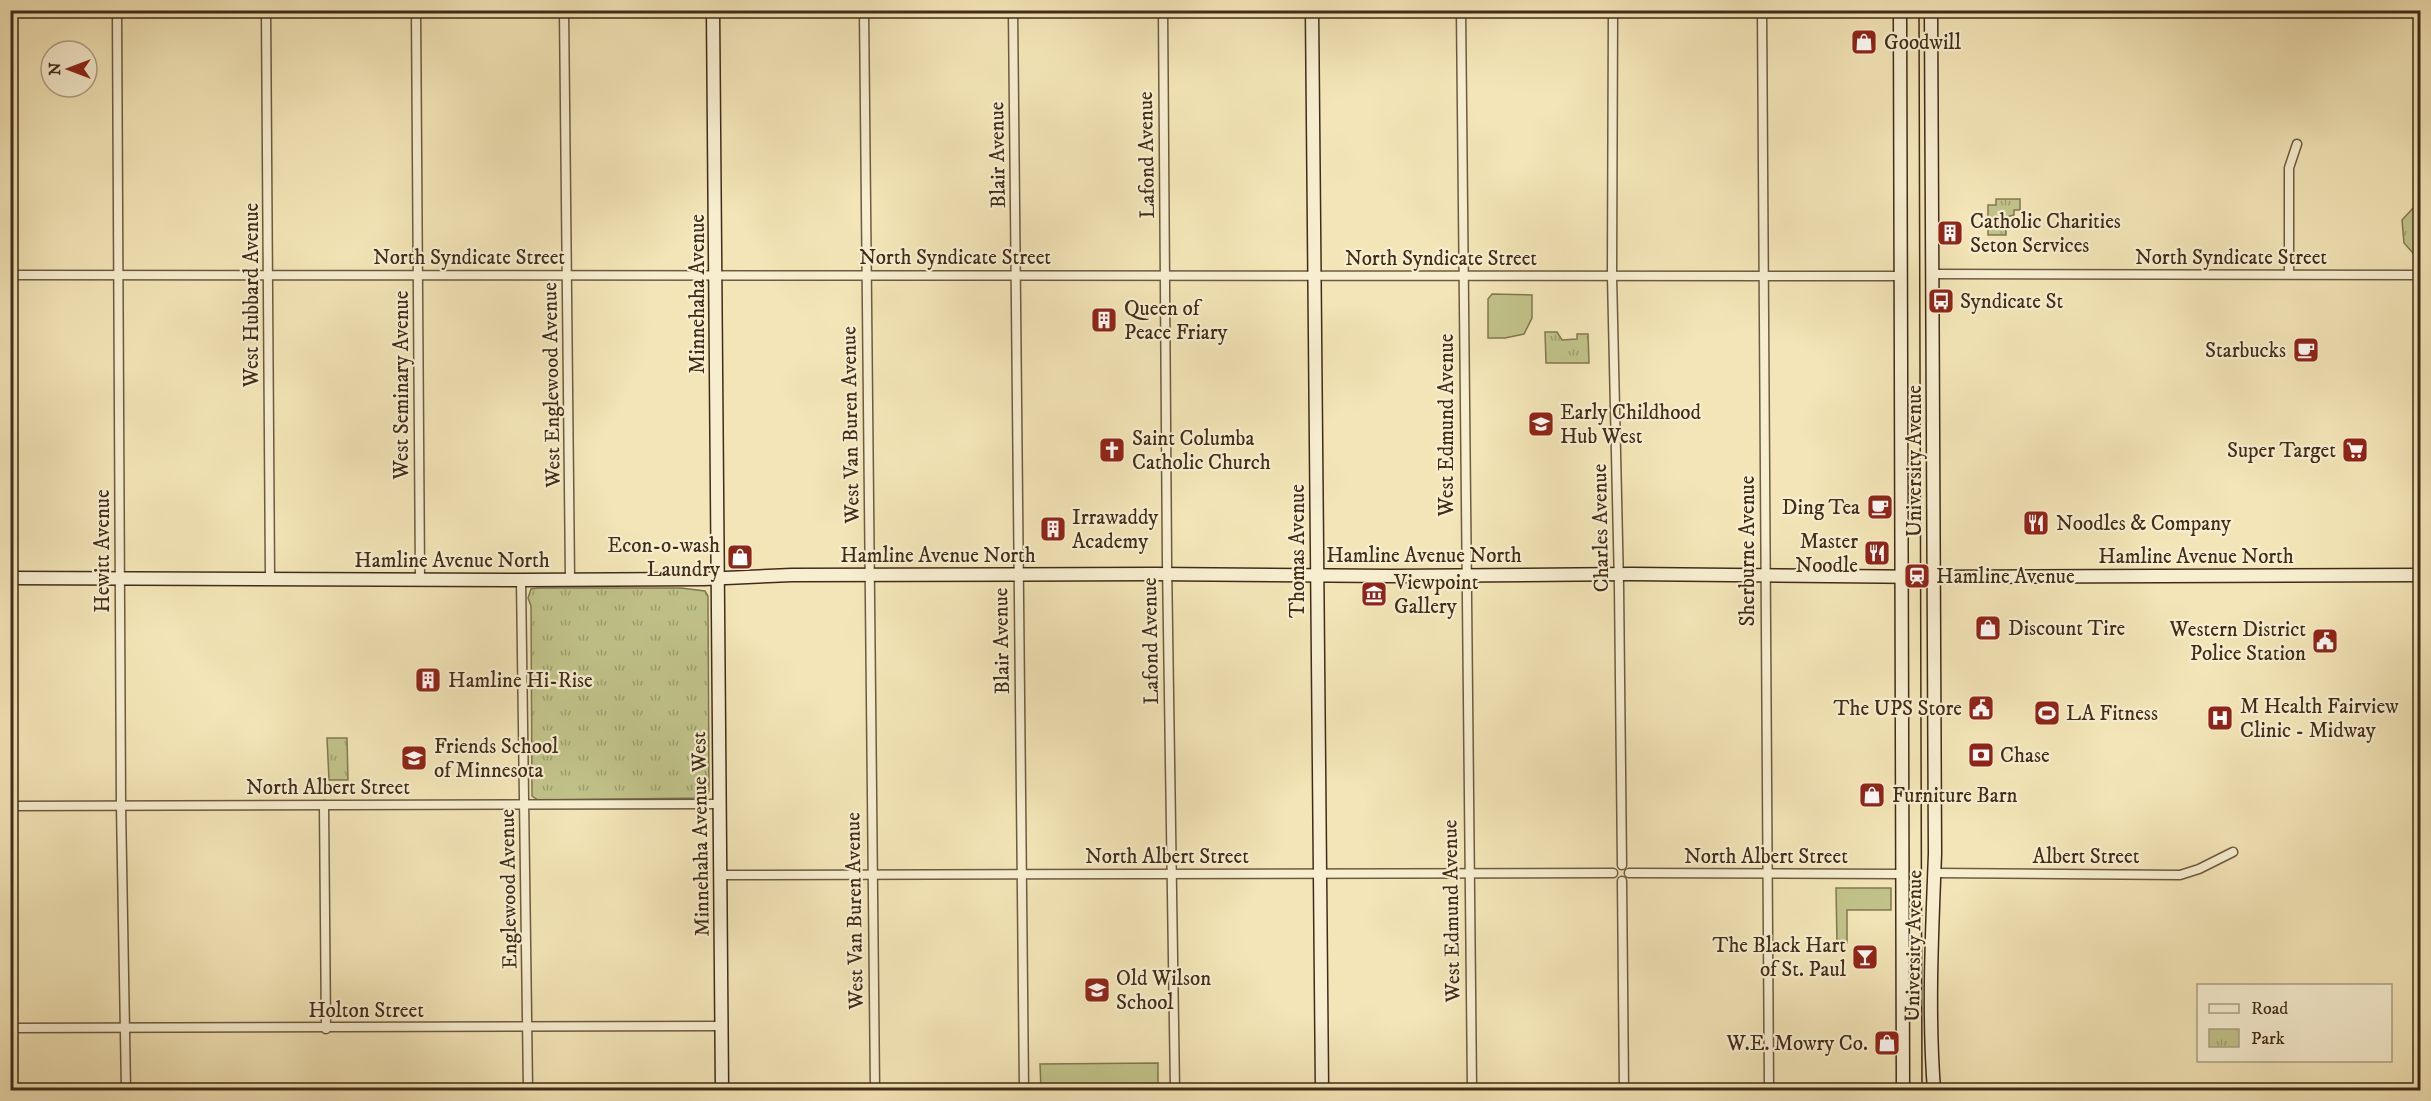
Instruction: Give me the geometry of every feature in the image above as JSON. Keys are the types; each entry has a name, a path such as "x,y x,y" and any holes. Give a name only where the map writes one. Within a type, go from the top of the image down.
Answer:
{"street":[{"name":"Hewitt Avenue","path":"117,10 126,1090"},
{"name":"West Hubbard Avenue","path":"266,10 270,579"},
{"name":"West Seminary Avenue","path":"416,10 420,579"},
{"name":"West Englewood Avenue","path":"564,10 570,579"},
{"name":"Minnehaha Avenue","path":"713,10 718,577"},
{"name":"West Van Buren Avenue","path":"864,10 874,1090"},
{"name":"Blair Avenue","path":"1013,10 1024,1090"},
{"name":"Lafond Avenue","path":"1163,10 1167,574 1175,1090"},
{"name":"Thomas Avenue","path":"1312,10 1322,1090"},
{"name":"West Edmund Avenue","path":"1461,10 1472,1090"},
{"name":"Charles Avenue","path":"1613,10 1612,276 1619,574 1622,865"},
{"name":"Sherburne Avenue","path":"1762,10 1768,1090"},
{"name":"University Avenue","path":"1899,10 1903,1090"},
{"name":"University Avenue","path":"1931,10 1935,577 1934,873 1930,938 1934,1090"},
{"path":"2289,274 2289,168 2297,144"},
{"name":"North Syndicate Street","path":"10,274 1900,276"},
{"name":"North Syndicate Street","path":"1933,274 2421,275"},
{"name":"Hamline Avenue North","path":"10,578 521,580 1167,574 1935,577 2421,575"},
{"name":"Minnehaha Avenue West","path":"718,577 722,1090"},
{"name":"Englewood Avenue","path":"521,580 528,1090"},
{"name":"North Albert Street","path":"10,806 718,804"},
{"path":"324,806 326,1029"},
{"name":"Albert Street","path":"1934,873 2180,875 2199,869 2233,852"},
{"path":"1622,865 1627,867 1629,873 1622,881 1616,880 1613,873 1615,868 1622,865"},
{"name":"North Albert Street","path":"720,875 1613,873"},
{"name":"North Albert Street","path":"1629,873 1902,874"},
{"path":"1622,881 1624,1090"},
{"name":"Holton Street","path":"10,1028 326,1029 721,1026"}],"green space":[{"path":"1996,199 2020,199 2020,210 2014,210 2014,215 2006,217 2006,235 1988,235 1988,205 1996,205"},
{"path":"2413,208 2420,210 2420,254 2413,253 2404,243 2402,220"},
{"path":"1492,294 1532,295 1532,318 1524,334 1505,338 1488,338 1488,299"},
{"path":"1545,332 1557,332 1562,340 1577,339 1577,334 1588,334 1589,363 1546,363"},
{"path":"681,588 705,591 708,596 709,791 705,798 538,800 532,796 531,606 528,598 531,589"},
{"path":"327,738 347,738 348,780 329,780"},
{"path":"1836,888 1891,888 1891,910 1847,910 1847,943 1837,943"},
{"path":"1158,1063 1158,1090 1041,1090 1040,1064"}],"tram line":[{"path":"1919,10 1922,1090"}],"place":[{"name":"Goodwill","path":"1864,42"},
{"name":"Catholic Charities Seton Services","path":"1950,233"},
{"name":"Syndicate St","path":"1941,301"},
{"name":"Queen of Peace Friary","path":"1104,320"},
{"name":"Starbucks","path":"2306,350"},
{"name":"Early Childhood Hub West","path":"1541,424"},
{"name":"Saint Columba Catholic Church","path":"1112,450"},
{"name":"Super Target","path":"2355,450"},
{"name":"Ding Tea","path":"1880,507"},
{"name":"Noodles & Company","path":"2036,523"},
{"name":"Irrawaddy Academy","path":"1053,529"},
{"name":"Master Noodle","path":"1877,553"},
{"name":"Econ-o-wash Laundry","path":"740,557"},
{"name":"Hamline Avenue","path":"1917,576"},
{"name":"Viewpoint Gallery","path":"1374,594"},
{"name":"Discount Tire","path":"1988,628"},
{"name":"Western District Police Station","path":"2325,641"},
{"name":"Hamline Hi-Rise","path":"428,680"},
{"name":"The UPS Store","path":"1981,708"},
{"name":"LA Fitness","path":"2047,713"},
{"name":"M Health Fairview Clinic - Midway","path":"2220,718"},
{"name":"Chase","path":"1981,755"},
{"name":"Friends School of Minnesota","path":"414,758"},
{"name":"Furniture Barn","path":"1872,795"},
{"name":"The Black Hart of St. Paul","path":"1865,957"},
{"name":"Old Wilson School","path":"1097,990"},
{"name":"W.E. Mowry Co.","path":"1887,1043"}]}
